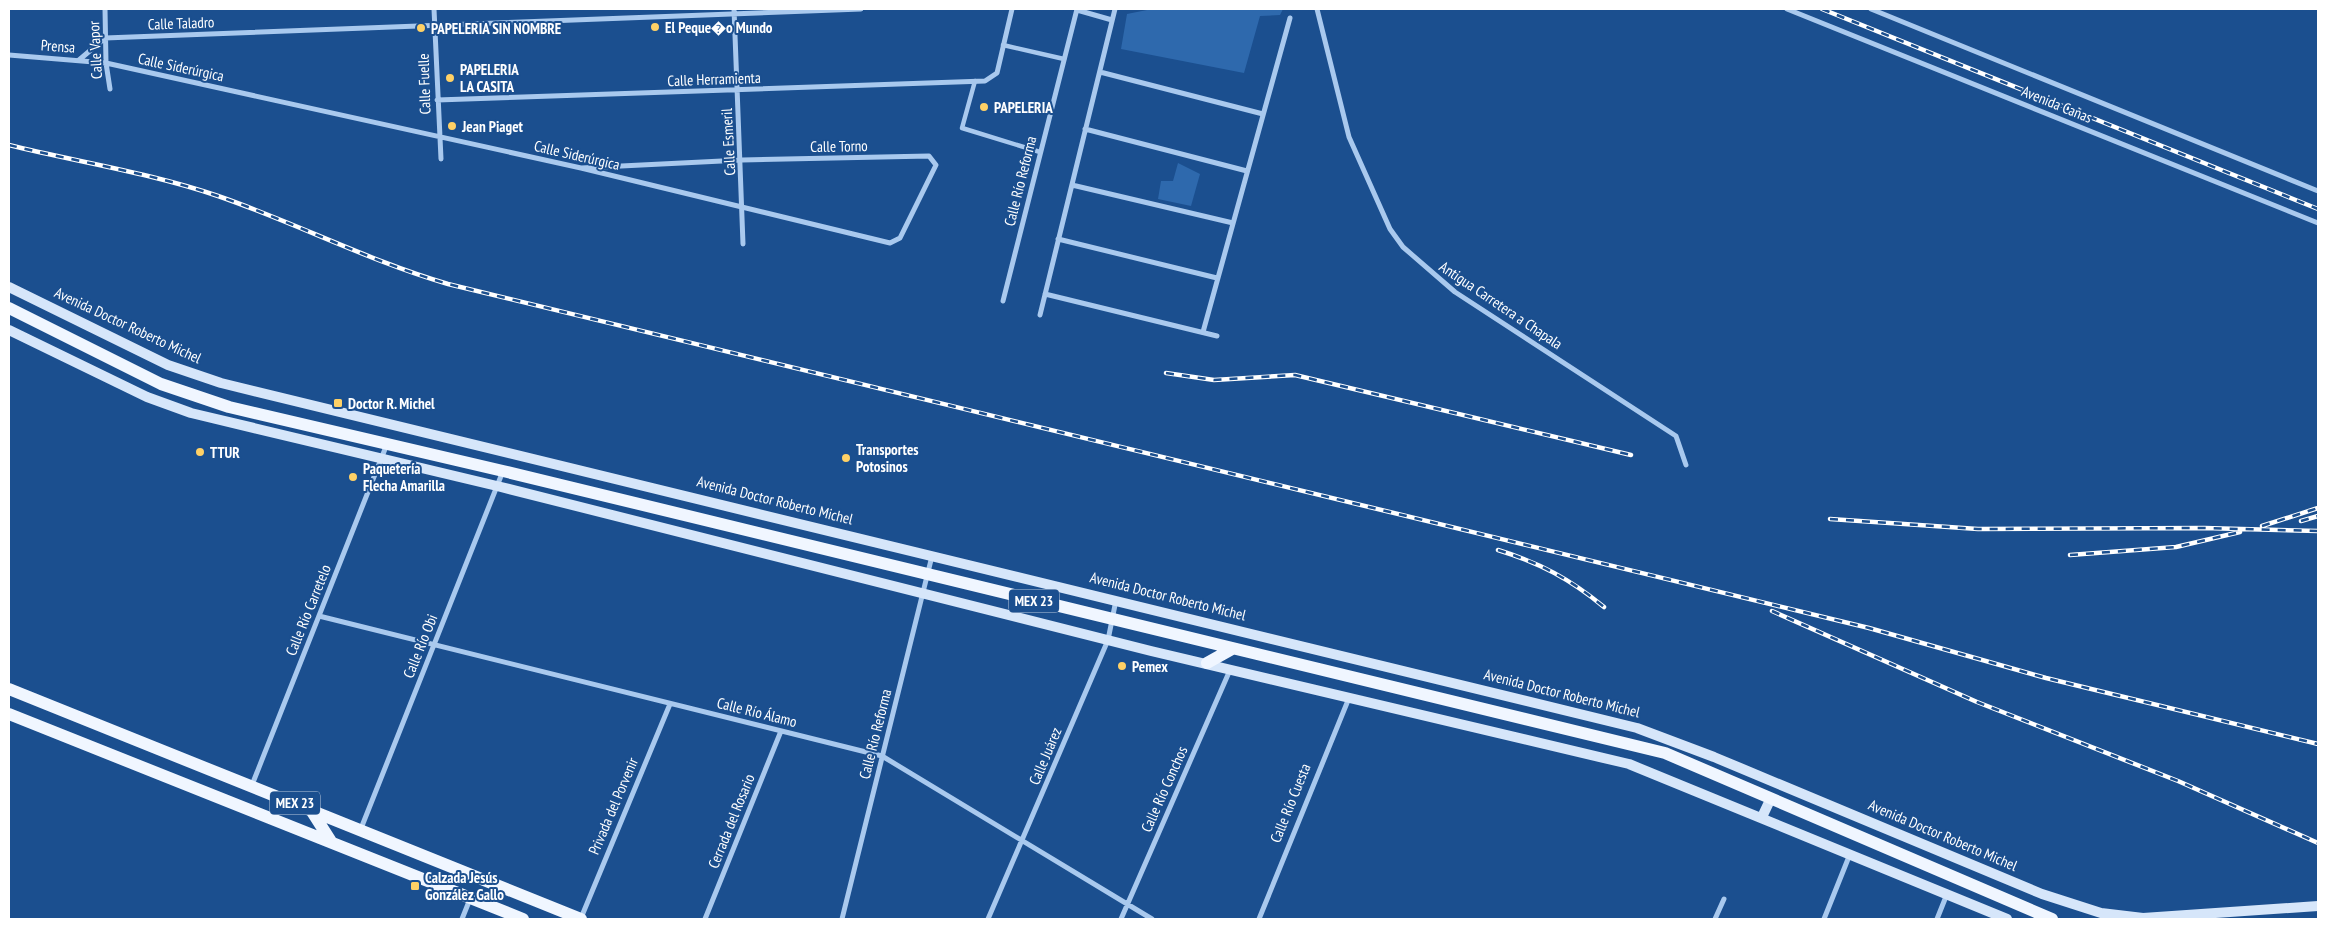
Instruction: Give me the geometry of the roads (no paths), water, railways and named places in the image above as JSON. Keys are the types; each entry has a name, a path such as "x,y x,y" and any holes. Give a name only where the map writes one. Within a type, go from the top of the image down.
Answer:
{"main road":[{"name":"Avenida Doctor Roberto Michel","path":"9,287 188,373 1637,728 1714,757 2042,894 2101,913 2143,918 2318,906"},
{"name":"MEX 23","path":"9,308 161,384 229,407 503,471 1665,753 2052,919"},
{"path":"9,330 147,397 191,413 380,460 497,486 1108,640 1629,764 2007,919"},
{"path":"1207,663 1232,649"},
{"path":"1353,678 1358,659"},
{"name":"MEX 23","path":"9,689 252,785 360,831 580,919"},
{"name":"MEX 23","path":"9,714 523,919"},
{"path":"1762,817 1771,798"},
{"path":"311,810 332,843"},
{"path":"1914,860 1922,844"}],"street":[{"name":"Calle Vapor","path":"105,9 106,63 110,89"},
{"name":"Calle Fuelle","path":"434,9 438,136 441,159"},
{"name":"Calle Taladro","path":"105,38 435,27 734,12 861,9"},
{"path":"1012,9 1003,45 1064,59"},
{"path":"1077,9 1112,20"},
{"name":"Calle Río Reforma","path":"1003,301 1077,9"},
{"path":"1040,315 1115,9"},
{"name":"Antigua Carretera a Chapala","path":"1317,9 1349,137 1390,229 1403,247 1455,292 1676,436 1686,465"},
{"name":"Avenida Cañas","path":"1787,9 2318,223"},
{"name":"Avenida Cañas","path":"1871,9 2318,191"},
{"name":"Calle Esmeril","path":"734,12 744,208 743,244"},
{"path":"1203,332 1290,18"},
{"path":"79,60 105,38"},
{"name":"Calle Herramienta","path":"437,100 975,81 991,79 996,73 1003,45"},
{"name":"Prensa","path":"9,55 106,63"},
{"name":"Calle Siderúrgica","path":"106,63 581,168 894,243"},
{"path":"1100,72 1263,114"},
{"path":"975,81 962,128 1040,152"},
{"path":"1086,129 1247,171"},
{"name":"Calle Torno","path":"581,168 742,160 929,156 934,161 935,169 900,238 894,243"},
{"path":"1072,185 1233,223"},
{"path":"1058,240 1218,278"},
{"path":"1045,294 1217,336"},
{"name":"Calle Río Carretelo","path":"252,785 387,444"},
{"name":"Calle Río Obi","path":"360,831 503,471"},
{"name":"Calle Río Reforma","path":"842,919 932,555"},
{"name":"Calle Juárez","path":"988,919 1108,640 1116,600"},
{"name":"Calle Río Álamo","path":"319,616 882,756 1152,919"},
{"name":"Calle Río Conchos","path":"1121,919 1231,669"},
{"name":"Calle Río Cuesta","path":"1259,919 1349,697"},
{"name":"Privada del Porvenir","path":"580,919 670,704"},
{"name":"Cerrada del Rosario","path":"705,919 781,731"},
{"path":"1824,919 1850,854"},
{"path":"1937,919 1947,894"},
{"path":"462,919 470,899"},
{"path":"1715,919 1724,899"}],"railway":[{"path":"1822,9 2318,209"},
{"path":"9,145 141,174 193,188 247,207 419,275 448,284 1869,628 2046,678 2318,744"},
{"path":"1166,373 1214,380 1295,375 1631,455"},
{"path":"2262,526 2318,508"},
{"path":"2301,521 2318,516"},
{"path":"1830,519 1978,529 2204,528 2318,531"},
{"path":"2070,555 2176,547 2240,532"},
{"path":"1498,550 1541,566 1567,580 1604,607"},
{"path":"1772,611 1977,702 2178,781 2318,843"}],"place":[{"name":"El Peque�o Mundo","path":"655,27"},
{"name":"PAPELERIA SIN NOMBRE","path":"421,28"},
{"name":"PAPELERIA LA CASITA","path":"450,78"},
{"name":"PAPELERIA","path":"984,107"},
{"name":"Jean Piaget","path":"452,126"},
{"name":"Doctor R. Michel","path":"338,403"},
{"name":"TTUR","path":"200,452"},
{"name":"Transportes Potosinos","path":"846,458"},
{"name":"Paquetería Flecha Amarilla","path":"353,477"},
{"name":"Pemex","path":"1122,666"},
{"name":"Calzada Jesús González Gallo","path":"415,886"}]}
